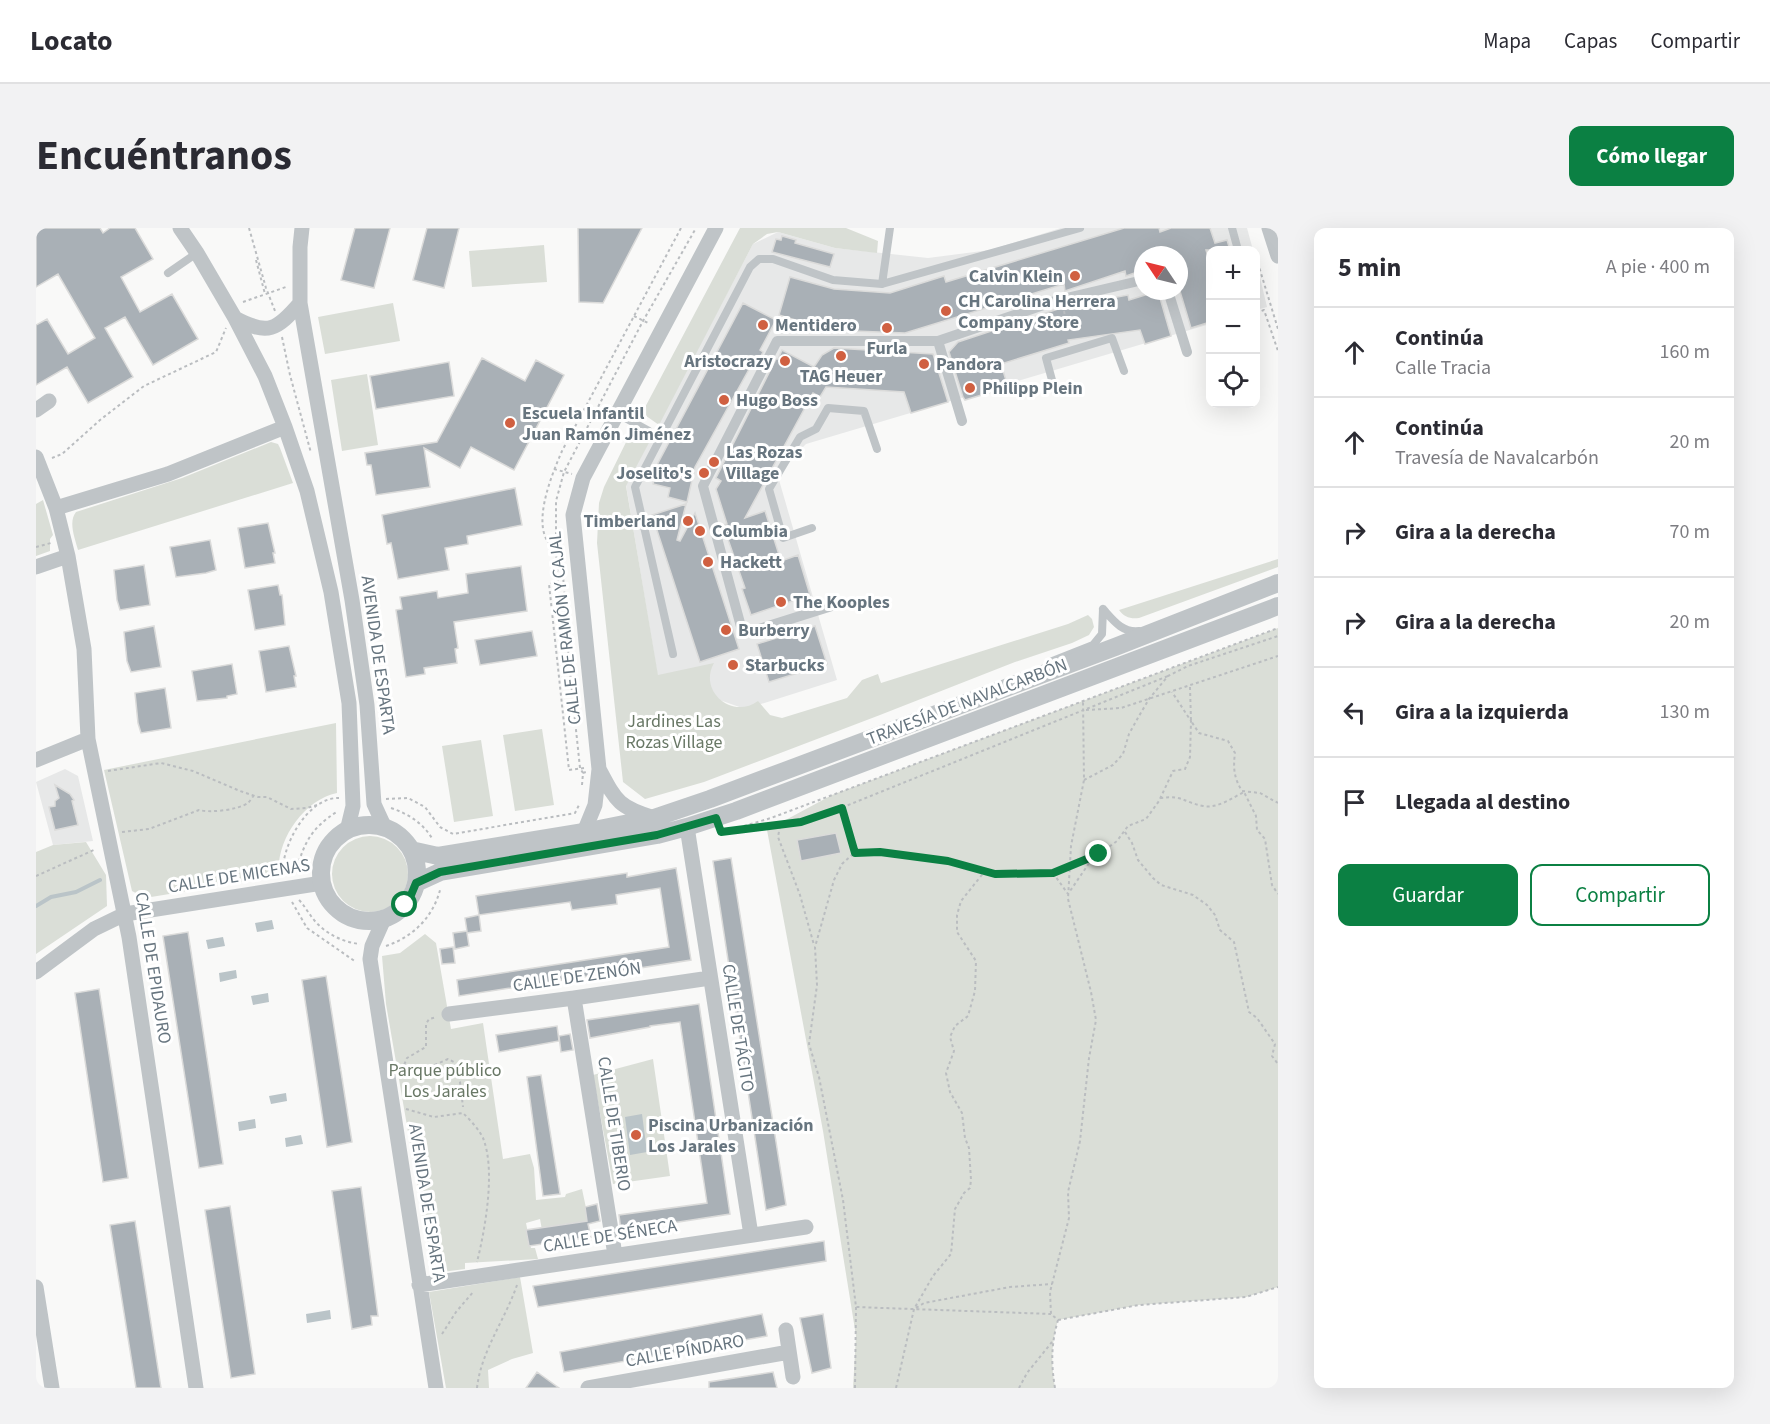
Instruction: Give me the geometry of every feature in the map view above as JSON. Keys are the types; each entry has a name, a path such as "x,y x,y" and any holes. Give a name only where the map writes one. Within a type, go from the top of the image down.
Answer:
{"street":[{"name":"AVENIDA DE ESPARTA","path":"180,228 197,253 265,376 307,491 331,592 349,703 353,806 347,831"},
{"name":"AVENIDA DE ESPARTA","path":"302,228 300,303 367,705 374,804 385,828"},
{"name":"CALLE DE RAMÓN Y CAJAL","path":"584,832 595,805 599,770 573,515 583,478 716,228"},
{"path":"1269,228 1278,256"},
{"path":"836,605 743,634 703,486 777,341 938,341 1062,299 1134,282"},
{"path":"1171,300 1187,352"},
{"path":"231,317 252,327 269,329 285,321 300,303"},
{"path":"938,341 962,421"},
{"path":"36,410 49,401"},
{"path":"56,508 168,474 285,427"},
{"name":"CALLE DE EPIDAURO","path":"38,461 56,508 68,556 84,650 88,739 125,914 196,1388"},
{"path":"307,491 317,494 325,492 332,486"},
{"path":"36,567 68,556"},
{"name":"TRAVESÍA DE NAVALCARBÓN","path":"439,864 654,818 710,799 1278,583"},
{"name":"TRAVESÍA DE NAVALCARBÓN","path":"439,864 657,835 687,827 747,807 1278,606"},
{"path":"36,760 88,739"},
{"name":"CALLE DE RAMÓN Y CAJAL","path":"599,770 614,797 630,811 654,818"},
{"path":"359,827 385,828 400,837 411,850 416,866 416,883 405,905 395,913 384,919 357,920 345,915 334,906 327,895 321,873 326,853 331,844 347,831 359,827"},
{"name":"CALLE DE TÁCITO","path":"687,827 751,1235"},
{"path":"411,850 439,864 416,883"},
{"name":"CALLE DE MICENAS","path":"36,972 94,929 125,914 322,883"},
{"name":"AVENIDA DE ESPARTA","path":"384,919 372,946 370,959 436,1388"},
{"name":"CALLE DE ZENÓN","path":"449,1014 710,978"},
{"name":"CALLE DE TIBERIO","path":"574,998 615,1255"},
{"name":"CALLE DE SÉNECA","path":"419,1285 481,1271 519,1270 806,1227"},
{"path":"36,1287 52,1388"},
{"path":"786,1330 793,1377"},
{"name":"CALLE PÍNDARO","path":"588,1388 789,1352"}],"lane":[{"path":"882,284 890,228"},
{"path":"673,654 635,487 750,267 759,259 772,259 833,280 882,284 1080,228"},
{"path":"1232,228 1237,246"},
{"path":"168,273 197,253"},
{"path":"1055,391 1046,358 1112,338 1124,370"},
{"path":"812,528 783,538 770,489 800,437 816,429 828,408 864,411 877,449"},
{"path":"618,414 650,431"},
{"path":"1032,677 1038,667 1094,645 1102,634 1103,609 1119,626 1130,632 1158,629"}],"path":[{"path":"248,228 265,294"},
{"path":"582,791 583,773 580,768 569,663 563,574 556,536 556,501 564,472 643,321 696,228"},
{"path":"1260,270 1278,329"},
{"path":"38,461 62,454 100,420 144,386 216,352 231,317 265,294 300,283"},
{"path":"1062,299 1068,329"},
{"path":"1260,312 1264,310 1278,351"},
{"path":"1278,628 771,818 730,830 801,822 842,808 1188,666 1278,636"},
{"path":"1083,711 1121,708 1278,656"},
{"path":"1084,780 1113,765 1123,754 1129,734 1149,699 1168,676"},
{"path":"815,947 834,880 842,864 855,853 880,852 948,861 995,874 1053,873 1095,855 1117,841 1128,826 1146,819 1160,798 1173,771 1185,769 1190,757 1190,686"},
{"path":"1172,692 1199,733 1228,741 1235,753 1233,769 1236,780 1256,816 1257,830 1265,839 1272,885 1278,894"},
{"path":"1051,1314 1052,1284 1068,1218 1068,1192 1080,1141 1089,1058 1096,1020 1068,894 1071,846 1084,780 1083,700"},
{"path":"96,775 122,768 161,763 193,771 220,784 267,797 291,809 307,808 331,798 341,798 353,806"},
{"path":"583,773 599,770"},
{"path":"1160,798 1176,796 1205,806 1221,804 1244,792 1260,793 1278,803"},
{"path":"36,876 110,838 149,830 199,810 208,812 233,808 247,803 254,795"},
{"path":"374,804 388,798 408,798 425,807 440,827 453,834 575,813 581,800"},
{"path":"320,804 304,818 292,835 282,868 286,888 295,910 307,928 353,957 358,964"},
{"path":"286,888 302,903 312,918 329,933 348,943 388,945 407,936 423,923 436,905 440,888 439,864 433,838 423,826 405,813 385,805 374,804"},
{"path":"286,888 296,872 299,858 309,837 321,822 339,810 353,806"},
{"path":"842,808 855,853"},
{"path":"780,826 778,837 808,918 815,947 817,985 809,1044 819,1077 841,1190 856,1308 855,1388"},
{"path":"1124,831 1132,843 1138,860 1153,878 1170,888 1193,895 1207,905 1215,915 1220,930 1234,942 1234,951 1239,963 1249,1012 1257,1018 1275,1044 1272,1056 1278,1064"},
{"path":"1068,894 1095,855"},
{"path":"896,1388 914,1309 933,1276 951,1254 955,1209 964,1193 970,1188 969,1148 965,1138 962,1113 950,1092 946,1072 954,1051 950,1037 955,1026 968,1016 975,991 976,961 957,932 957,915 962,902 985,871"},
{"path":"1053,873 1068,894"},
{"path":"449,1014 429,1019 426,1024 426,1047 407,1058 398,1078 412,1075 448,1059 454,1062 460,1082 463,1107"},
{"path":"417,1112 434,1117 463,1113 483,1139 487,1161 488,1194 481,1271 430,1351"},
{"path":"477,1388 478,1370 511,1301 519,1270"},
{"path":"914,1309 924,1303 1010,1287 1052,1284"},
{"path":"1058,1320 1139,1305 1246,1297 1278,1287"},
{"path":"856,1308 1051,1314 1058,1320"},
{"path":"1055,1388 1051,1368 1052,1341 1058,1320"},
{"path":"1019,1388 1027,1373 1052,1341"}],"shaded area":[{"name":"Las Rozas Village","path":"1061,228 1247,228 1252,246 1206,246 1206,325 806,444 777,473 837,680 745,709 658,678 626,485 753,244 778,232 835,248 928,258 990,250"},
{"path":"1260,278 1267,307 1260,309"},
{"path":"65,769 78,776 93,841 53,845 36,782"},
{"path":"272,920 274,929 257,932 255,923"},
{"path":"223,937 225,946 208,949 206,940"},
{"path":"236,970 237,978 220,982 219,973"},
{"path":"268,993 269,1002 253,1005 251,996"},
{"path":"286,1093 287,1101 271,1104 269,1096"},
{"name":"Piscina Urbanización Los Jarales","path":"642,1114 647,1152 630,1155 625,1117"},
{"path":"255,1119 256,1128 239,1131 238,1122"},
{"path":"301,1135 303,1144 286,1147 285,1138"},
{"path":"330,1310 331,1319 307,1323 306,1314"}],"green space":[{"path":"740,228 846,228 878,241 877,253 835,248 778,232 767,234 753,244 659,425 642,413"},
{"path":"544,245 547,282 472,287 469,251"},
{"path":"393,303 400,341 325,354 318,317"},
{"path":"367,374 378,445 342,451 331,380"},
{"name":"Jardines Las Rozas Village","path":"632,430 651,439 626,486 658,675 714,663 710,673 710,683 720,700 728,705 748,706 758,701 770,715 782,718 847,698 862,680 878,674 881,683 1068,624 1088,615 1094,627 1089,635 1072,643 1015,662 704,782 645,799 623,782 597,543 599,503 604,487"},
{"path":"271,442 278,444 293,483 78,550 72,525 76,512 182,478"},
{"path":"43,500 53,535 50,539 50,551 36,556 36,504"},
{"path":"1278,559 1278,567 1139,618 1128,617 1119,610"},
{"path":"1278,628 1278,1287 1246,1297 1139,1305 1058,1320 1052,1354 1055,1388 853,1388 856,1336 823,1131 767,830 832,795"},
{"path":"336,723 337,793 313,804 294,824 282,850 279,876 145,898 132,891 104,770"},
{"path":"542,729 554,805 515,811 503,735"},
{"path":"481,740 493,816 454,822 442,746"},
{"path":"370,836 385,839 397,847 405,859 408,874 405,889 397,901 385,909 370,912 355,909 343,901 335,889 332,874 335,859 343,847 355,839"},
{"path":"86,842 106,875 107,906 36,954 36,852 53,845"},
{"name":"Parque público Los Jarales","path":"425,934 436,943 451,1029 483,1023 503,1159 530,1154 534,1168 536,1200 565,1197 566,1194 582,1189 589,1222 542,1230 540,1219 526,1223 531,1248 535,1248 538,1259 465,1263 465,1269 442,1272 440,1265 431,1265 386,1004 382,956 400,953"},
{"path":"653,1059 670,1176 613,1184 593,1075"},
{"path":"520,1277 533,1353 512,1359 488,1370 489,1388 446,1388 429,1292"}],"building":[{"path":"36,228 100,228 103,233 110,228 135,228 153,259 121,277 140,312 172,294 198,339 153,365 125,317 105,328 133,377 88,403 67,367 36,385 36,325 47,319 68,354 95,338 58,274 36,287"},
{"path":"355,228 390,228 374,288 341,280"},
{"path":"427,228 459,228 444,288 413,280"},
{"path":"578,228 642,228 603,303 579,302"},
{"path":"1124,228 1159,228 1160,232 1171,228 1210,228 1215,243 1227,240 1229,246 1206,246 1206,323 1191,328 1183,300 1188,300 1188,246 1134,246 1134,273 1126,276 1125,271 1065,291 1064,284 905,333 828,330 779,315 790,277 834,289 890,293 944,276 946,282"},
{"path":"782,236 796,240 795,243 834,254 830,267 772,252 776,239 781,240"},
{"path":"1128,295 1129,300 1161,300 1171,336 1145,344 1140,330 1068,340 1069,343 1001,364 1008,387 965,400 963,397 949,352 958,342 1067,306"},
{"path":"743,303 776,320 760,350 763,352 756,366 752,364 695,467 687,502 668,497 670,488 653,484 658,463"},
{"path":"834,348 933,354 948,402 911,413 904,392 826,387 820,397 813,393 745,518 765,511 781,561 798,555 810,595 751,615 742,589 745,588 723,525 727,524 716,489 721,481 716,478 782,350 814,367 822,355"},
{"path":"482,358 525,381 536,360 564,375 514,470 471,447 460,468 424,448 430,487 376,495 371,465 367,465 365,453 437,442"},
{"path":"449,362 454,396 376,409 370,376"},
{"path":"515,488 522,525 467,536 468,544 445,548 449,570 398,579 391,543 387,544 382,515"},
{"path":"686,504 677,540 680,541 695,513 739,649 700,662 652,515"},
{"path":"268,523 275,563 245,568 238,528"},
{"path":"210,540 216,570 176,577 170,547"},
{"path":"144,565 150,605 120,610 114,570"},
{"path":"521,566 527,611 454,622 458,648 455,649 457,663 424,668 425,674 406,677 396,610 402,609 400,597 437,591 438,598 468,593 466,574"},
{"path":"278,585 280,595 282,595 285,625 255,630 248,590"},
{"path":"154,626 161,667 131,672 127,661 124,632"},
{"path":"815,626 827,664 769,682 757,644"},
{"path":"532,631 537,656 480,665 475,640"},
{"path":"289,646 296,676 294,676 296,687 266,692 259,651"},
{"path":"232,664 237,694 227,696 227,698 197,701 192,671"},
{"path":"165,688 171,728 141,733 135,693"},
{"path":"55,785 70,794 74,800 72,801 78,825 55,830 49,807 55,806 55,801 59,798"},
{"path":"836,833 841,853 801,861 797,840"},
{"path":"731,858 786,1205 766,1210 713,861"},
{"path":"676,868 691,960 459,996 457,980 669,947 660,888 616,895 617,904 572,910 570,902 479,915 476,896 627,873 627,877"},
{"path":"479,915 481,931 467,933 469,946 455,949 453,933 467,931 465,918"},
{"path":"188,932 223,1164 199,1168 163,936"},
{"path":"453,947 455,963 442,964 440,949"},
{"path":"326,976 352,1142 327,1147 302,980"},
{"path":"99,989 128,1178 103,1182 75,993"},
{"path":"699,1004 730,1214 621,1231 619,1215 707,1203 680,1022 590,1038 587,1020"},
{"path":"557,1026 559,1041 499,1052 496,1035"},
{"path":"570,1034 573,1050 561,1052 559,1036"},
{"path":"541,1075 560,1194 543,1196 527,1077"},
{"path":"361,1187 378,1316 371,1316 372,1325 352,1329 332,1191"},
{"path":"597,1204 600,1221 588,1224 591,1237 529,1246 526,1230 587,1221 585,1207"},
{"path":"230,1206 255,1374 231,1378 205,1210"},
{"path":"135,1221 161,1388 136,1388 110,1225"},
{"path":"824,1241 826,1261 538,1307 533,1286"},
{"path":"762,1314 767,1336 564,1372 560,1352"},
{"path":"823,1314 831,1368 812,1373 800,1318"},
{"path":"537,1372 559,1388 526,1388"},
{"path":"773,1372 777,1388 709,1388 709,1382"}],"waterway":[{"path":"36,906 51,897 76,892 100,880"}],"place":[{"name":"Calvin Klein","path":"1075,276"},
{"name":"CH Carolina Herrera Company Store","path":"946,311"},
{"name":"Mentidero","path":"763,325"},
{"name":"Furla","path":"887,328"},
{"name":"TAG Heuer","path":"841,356"},
{"name":"Aristocrazy","path":"785,361"},
{"name":"Pandora","path":"924,364"},
{"name":"Philipp Plein","path":"970,388"},
{"name":"Hugo Boss","path":"724,400"},
{"name":"Escuela Infantil Juan Ramón Jiménez","path":"510,423"},
{"name":"Las Rozas Village","path":"714,462"},
{"name":"Joselito's","path":"704,473"},
{"name":"Timberland","path":"688,521"},
{"name":"Columbia","path":"700,531"},
{"name":"Hackett","path":"708,562"},
{"name":"The Kooples","path":"781,602"},
{"name":"Burberry","path":"726,630"},
{"name":"Starbucks","path":"733,665"},
{"name":"Piscina Urbanización Los Jarales","path":"636,1135"}],"route":[{"path":"405,905 416,883 440,872 657,835 716,818 721,832 801,822 842,808 855,853 880,852 948,861 995,874 1053,873 1099,854"}]}
